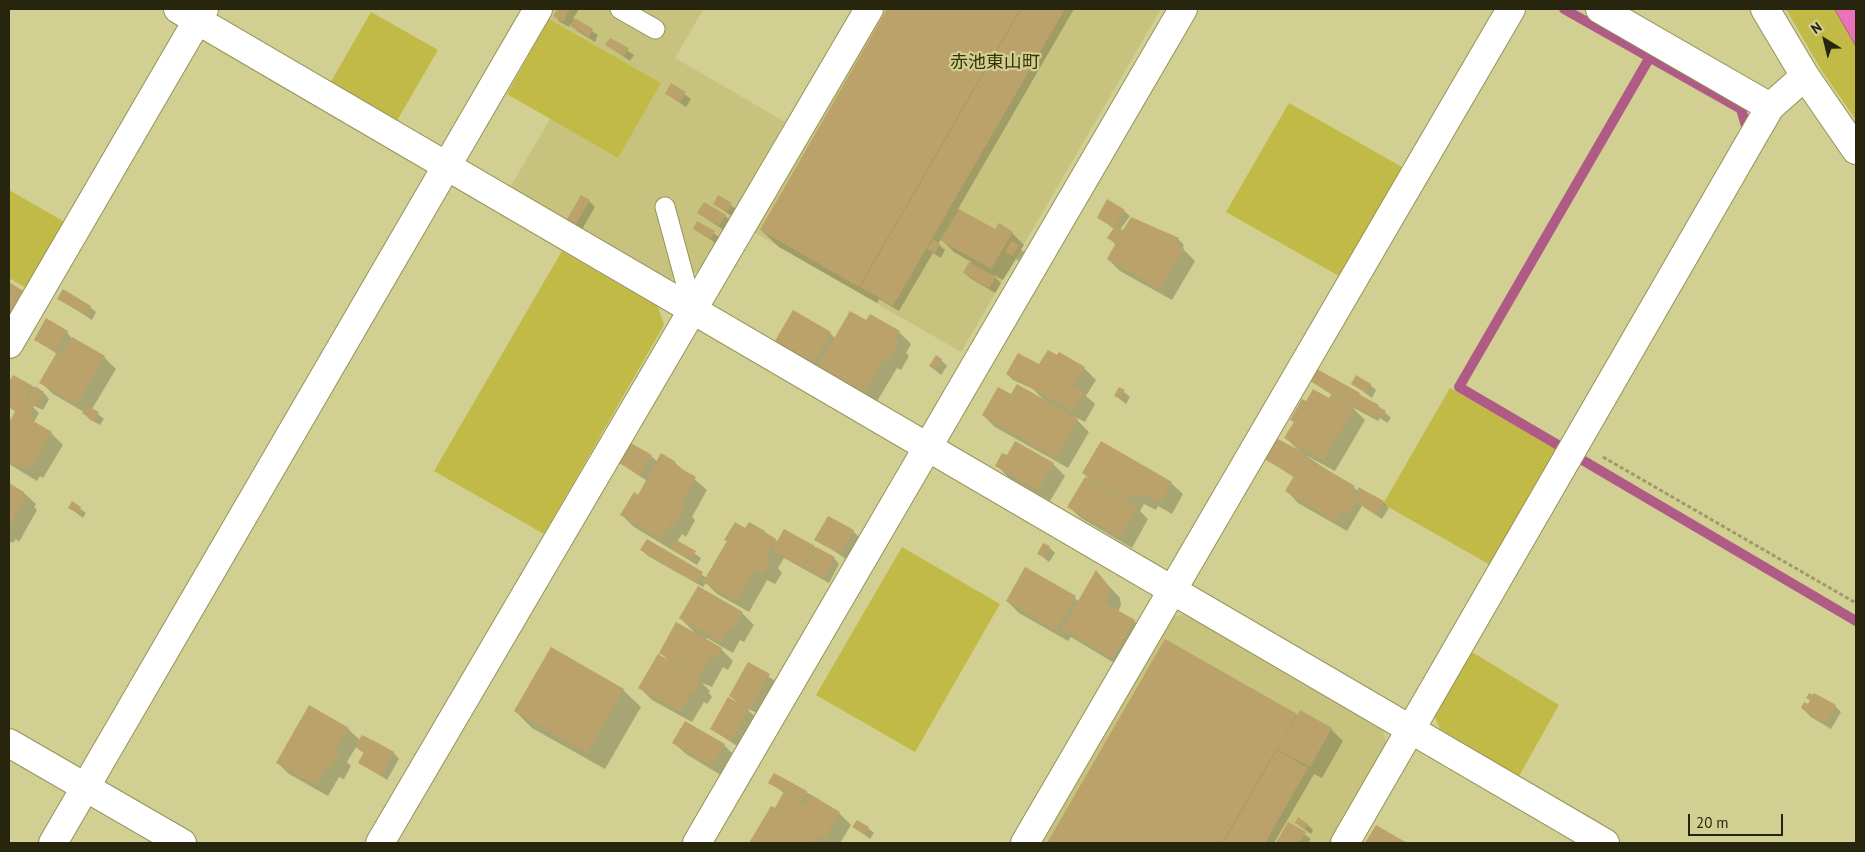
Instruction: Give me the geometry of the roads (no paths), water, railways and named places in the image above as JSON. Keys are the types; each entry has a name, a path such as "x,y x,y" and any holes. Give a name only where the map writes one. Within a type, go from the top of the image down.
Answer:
{"street":[{"path":"53,843 538,9"},
{"path":"380,843 868,9"},
{"path":"697,843 1183,9"},
{"path":"1025,843 1511,9"},
{"path":"1600,9 1770,106"},
{"path":"1765,9 1805,76 1856,150"},
{"path":"9,344 193,12 447,166 1605,843"},
{"path":"1345,843 1770,106 1805,76"},
{"path":"9,743 182,843"}],"lane":[{"path":"620,9 655,29"},
{"path":"665,207 692,310"}],"waterway":[{"path":"1564,9 1741,109 1747,129"},
{"path":"1558,445 1459,387 1650,57"},
{"path":"1584,461 1856,621"}],"district":[{"name":"赤池東山町","path":"995,63"}]}
